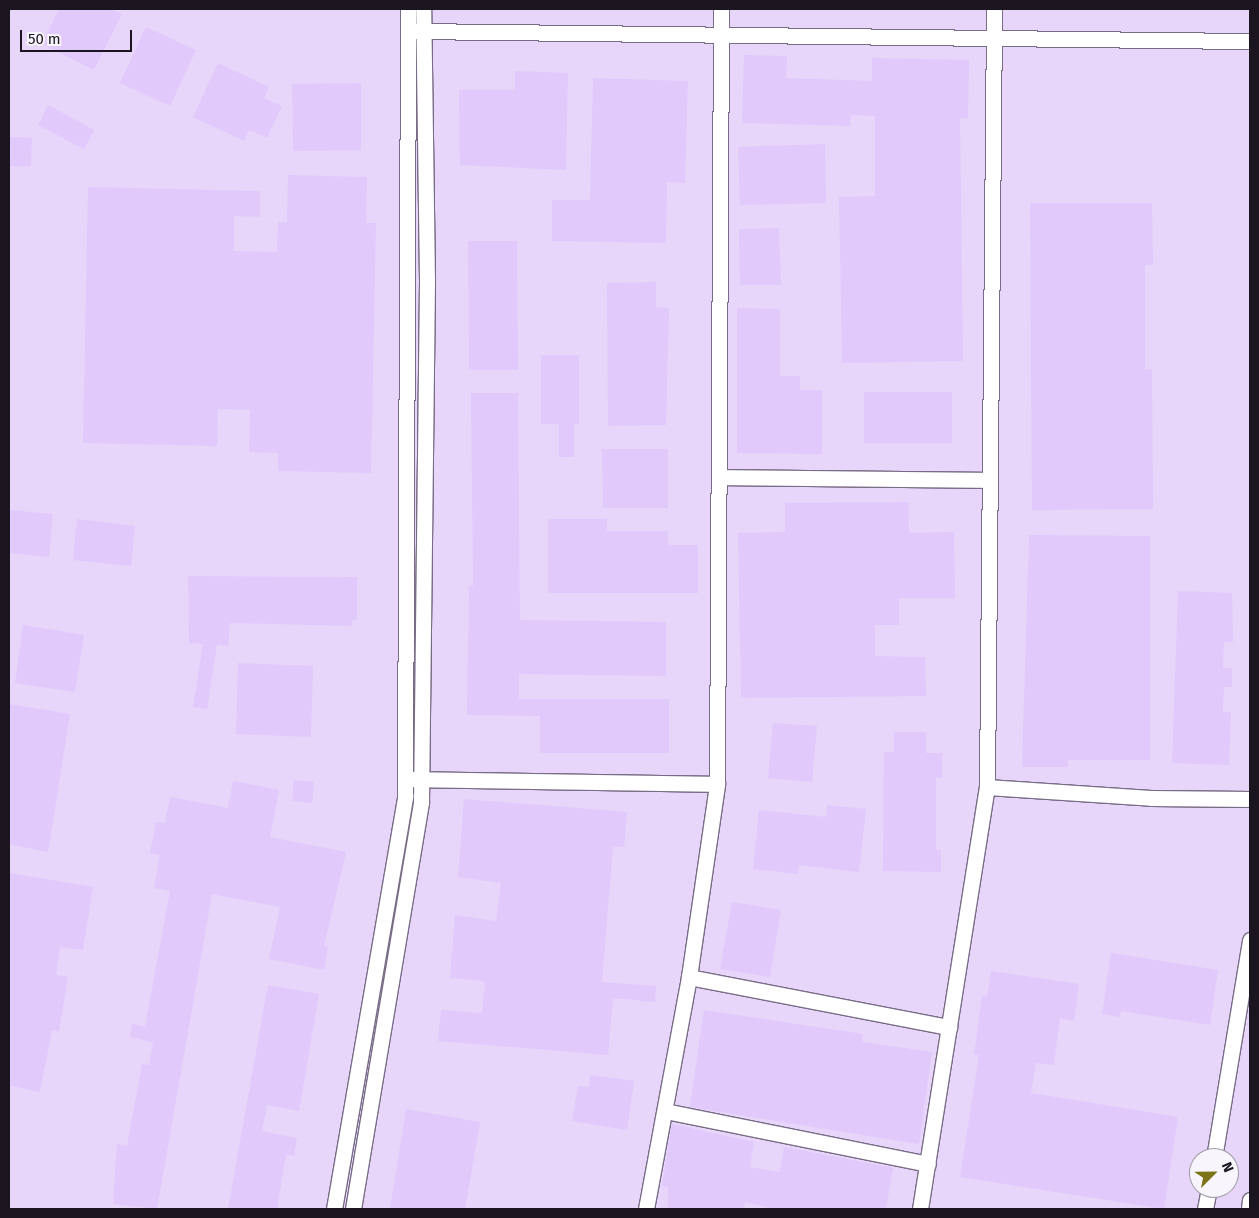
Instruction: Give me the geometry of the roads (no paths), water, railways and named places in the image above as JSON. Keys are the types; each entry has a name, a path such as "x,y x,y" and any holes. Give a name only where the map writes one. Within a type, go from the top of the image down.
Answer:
{"street":[{"path":"334,1209 405,779 408,9"},
{"path":"353,1209 422,779 426,310 423,9"},
{"path":"646,1209 689,977 717,784 720,9"},
{"path":"920,1209 987,787 994,9"},
{"path":"408,31 1250,41"},
{"path":"719,477 990,480"},
{"path":"405,779 717,784"},
{"path":"987,787 1151,798 1250,799"},
{"path":"1216,1148 1250,940"},
{"path":"689,977 949,1026"},
{"path":"665,1111 928,1164"},
{"path":"1249,1209 1250,1200"}]}
